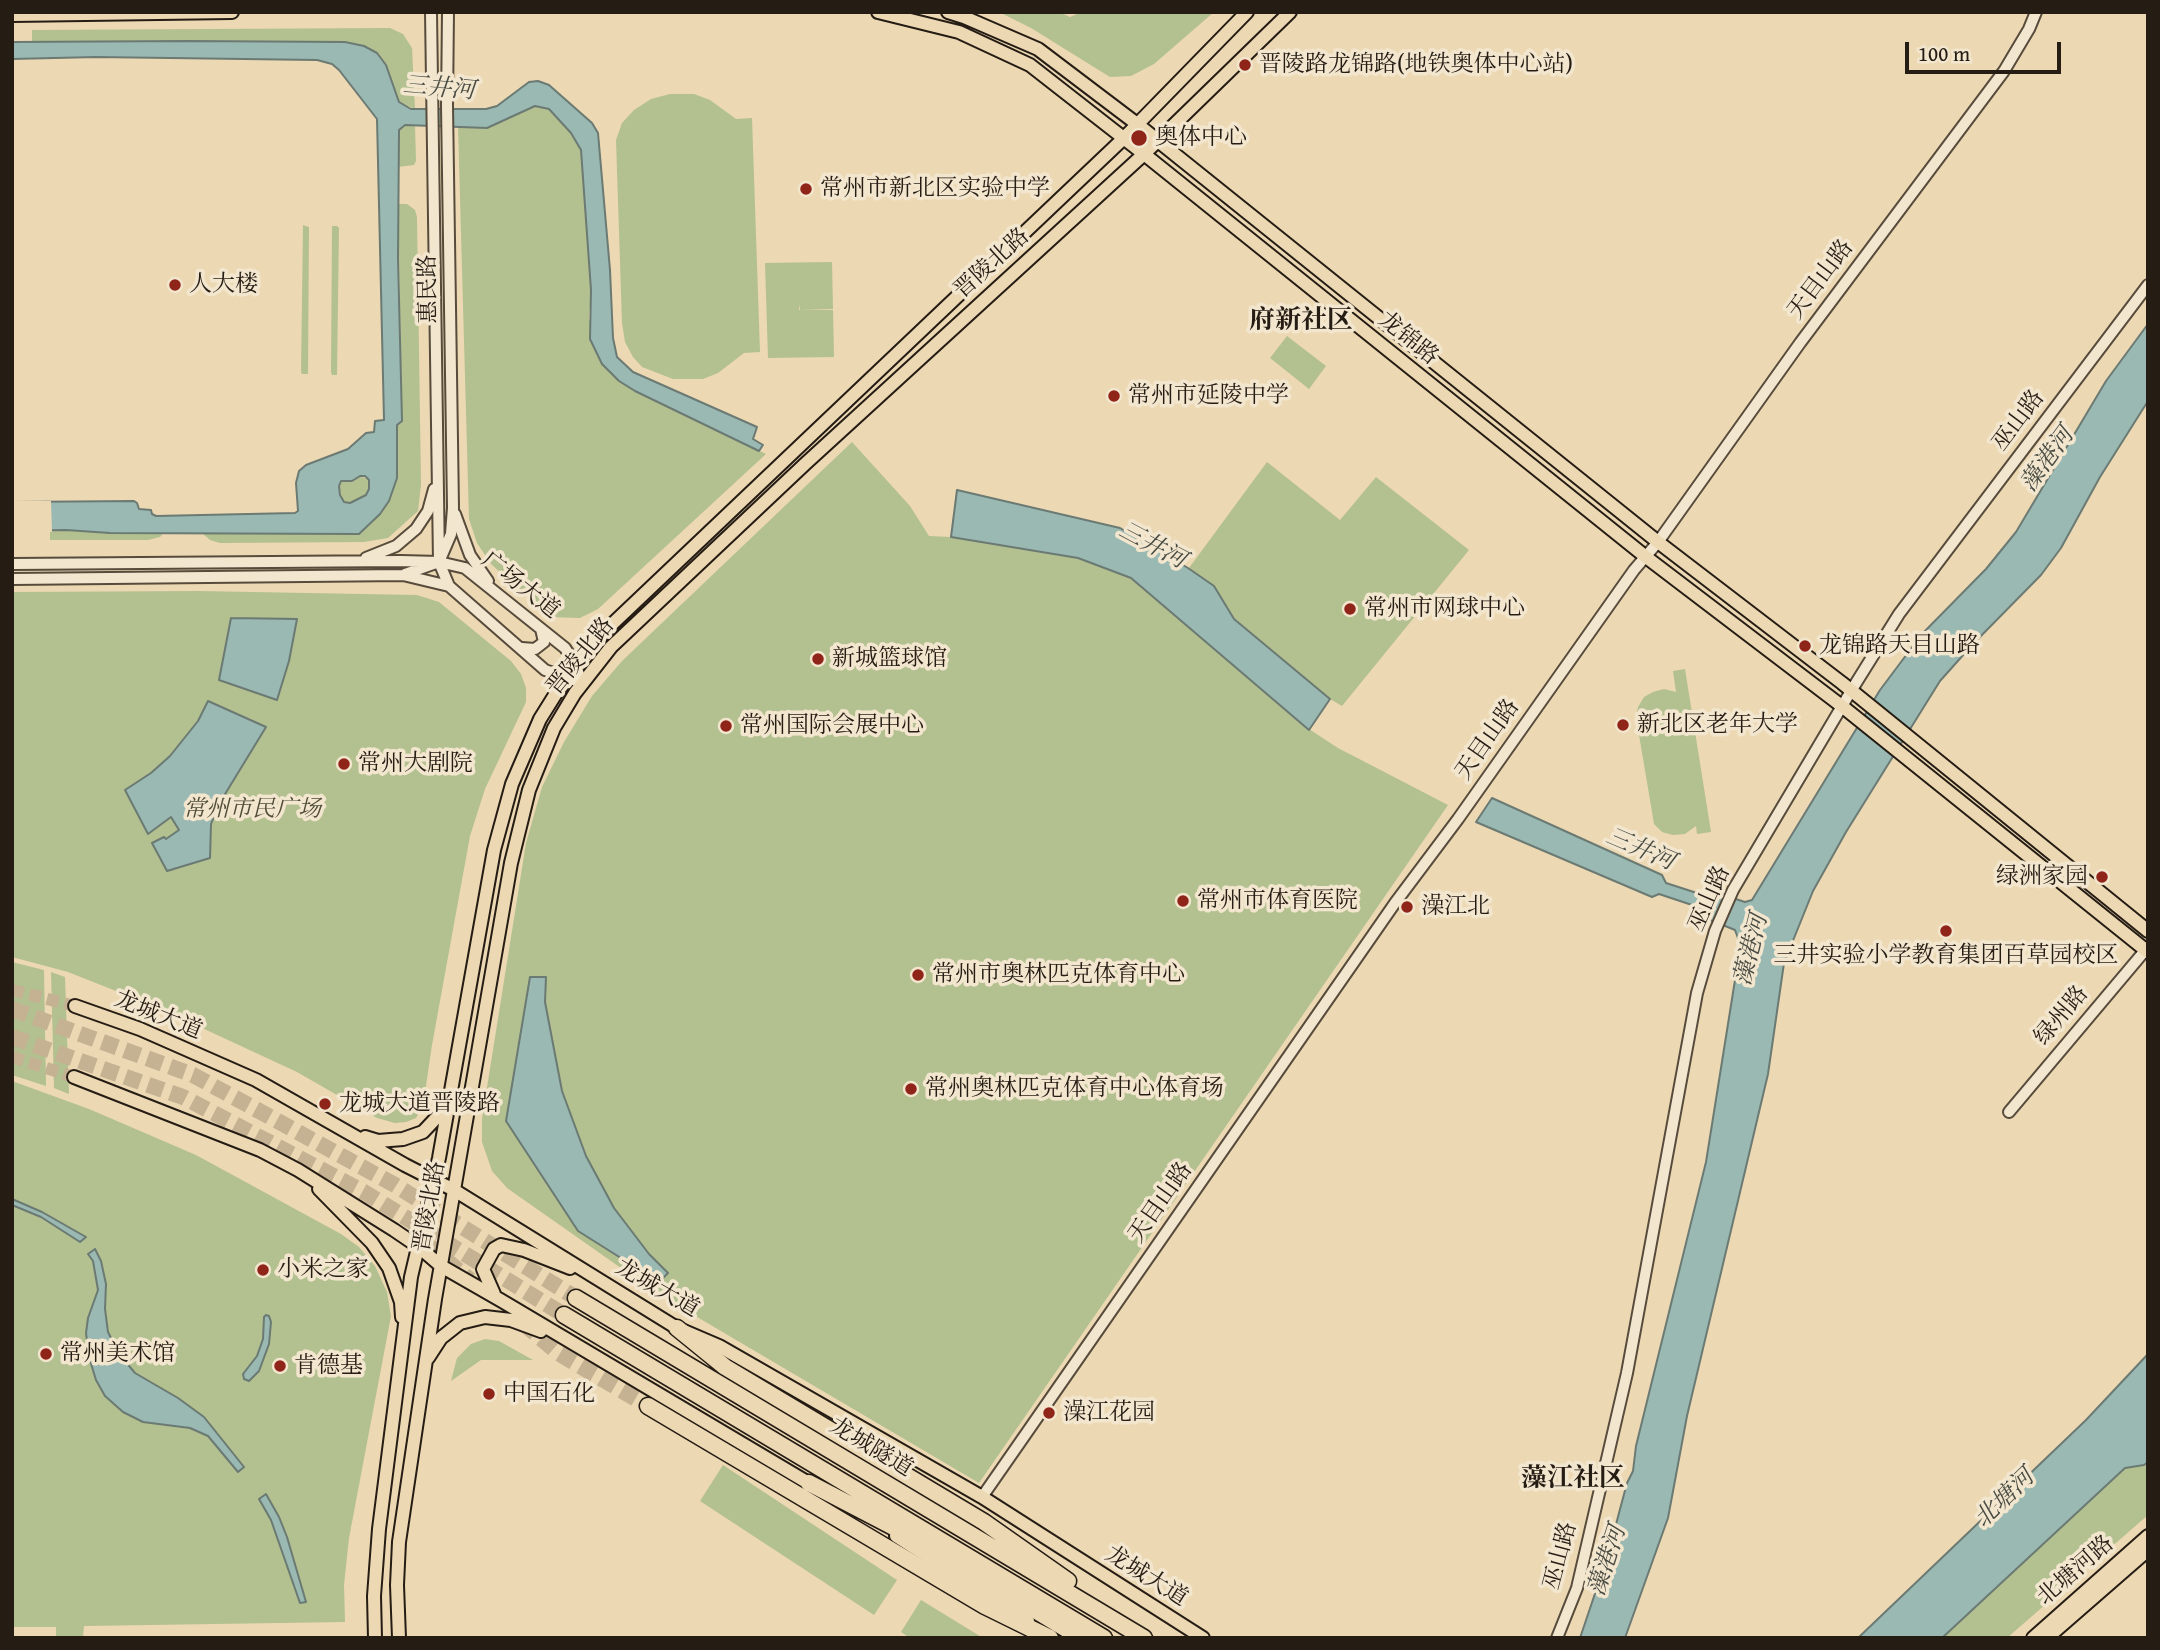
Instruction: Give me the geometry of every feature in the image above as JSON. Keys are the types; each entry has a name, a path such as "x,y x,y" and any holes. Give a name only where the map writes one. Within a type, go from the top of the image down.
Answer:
{"highway":[{"name":"龙城隧道","path":"576,1298 1144,1638"},
{"name":"龙城隧道","path":"564,1314 1104,1638"},
{"path":"677,1328 725,1367 984,1522 1151,1638"},
{"path":"648,1406 985,1606 1053,1638"},
{"path":"809,1483 924,1543 1081,1638"}],"main road":[{"path":"12,15 232,12"},
{"name":"龙锦路","path":"878,12 959,32 1030,65 1646,557 1843,707 2147,950"},
{"name":"龙锦路","path":"948,12 1038,49 1137,124 1658,542 1865,701 2148,930"},
{"name":"晋陵北路","path":"375,1638 374,1596 379,1529 411,1277 434,1179 494,850 512,784 540,719 575,663 606,630 1124,138 1247,12"},
{"name":"晋陵北路","path":"399,1638 399,1542 441,1266 511,863 529,790 554,728 582,683 611,647 805,464 1144,154 1290,12"},
{"name":"龙城大道","path":"75,1006 140,1029 256,1080 347,1133 454,1190 677,1328 719,1346 982,1497 1203,1638"},
{"path":"347,1133 378,1141 403,1139 423,1132 439,1115 454,1072"},
{"path":"74,1077 260,1150 298,1170 419,1247 441,1266 918,1549 1053,1638"},
{"path":"298,1170 372,1243 389,1268 401,1302 404,1346"},
{"path":"502,1300 491,1292 483,1269 494,1249 501,1245 524,1250 600,1280"},
{"path":"426,1361 441,1338 460,1323 485,1317 511,1320 572,1342"},
{"name":"北塘河路","path":"2033,1638 2148,1536"},
{"name":"北塘河路","path":"2047,1638 2148,1550"}],"street":[{"name":"惠民路","path":"431,12 439,562 449,586"},
{"name":"惠民路","path":"439,562 451,534 453,508 447,130 448,12"},
{"name":"天目山路","path":"982,1497 1395,903 1800,343 2004,71 2036,12"},
{"name":"巫山路","path":"1557,1638 1577,1588 1627,1373 1697,993 1715,931 1733,890 1899,614 2148,285"},
{"path":"351,561 374,556 397,546 416,529 428,511 438,476"},
{"path":"453,508 470,555 498,594"},
{"path":"403,575 439,562"},
{"name":"广场大道","path":"12,564 439,562 466,568 565,648 575,663 582,683"},
{"name":"广场大道","path":"12,579 403,575 449,586 545,670 582,683"},
{"path":"522,648 535,649 544,642 541,628"},
{"name":"绿州路","path":"2009,1112 2147,950"}],"green space":[{"path":"999,12 1059,12 1070,17 1082,12 1214,12 1154,64 1131,76 1110,77 1031,28"},
{"path":"390,28 403,34 412,48 415,109 399,102 386,65 345,42 32,42 32,30"},
{"path":"670,94 694,94 710,100 736,119 752,118 760,352 744,353 718,373 703,379 673,379 642,367 625,342 622,323 616,140 622,123 634,110 651,99"},
{"path":"535,106 549,109 571,133 581,150 591,290 589,319 619,381 766,454 598,609 580,618 549,617 491,564 477,543 469,519 458,126 487,128"},
{"path":"405,125 415,125 416,161 414,165 398,167 399,130"},
{"path":"398,204 407,204 415,210 417,217 421,485 418,511 388,538 364,542 220,543 210,540 202,533 359,534 389,501 397,478 397,425 402,421"},
{"path":"303,225 309,227 308,374 301,372"},
{"path":"332,226 339,228 337,375 332,375 331,372"},
{"path":"832,262 833,309 800,310 833,310 834,357 768,358 765,263"},
{"path":"1287,336 1326,366 1309,389 1270,358"},
{"name":"常州市奥林匹克体育中心","path":"852,442 910,506 929,536 951,537 1078,558 1131,578 1189,568 1267,462 1340,520 1376,477 1469,550 1342,706 1330,699 1309,729 1338,748 1448,805 979,1483 658,1294 507,1188 492,1171 482,1142 482,1119 526,843 542,787 564,742 592,696 622,661"},
{"path":"360,476 369,480 366,495 350,503 343,502 339,486 341,481"},
{"path":"50,532 164,532 160,537 148,540 50,540"},
{"name":"常州市民广场","path":"199,591 417,595 439,602 511,661 521,674 526,688 526,702 485,789 470,836 423,1106 416,1118 395,1123 377,1118 297,1072 159,1008 68,972 12,957 12,592"},
{"path":"1685,669 1711,832 1697,834 1696,826 1685,834 1673,835 1662,832 1654,824 1636,717 1644,697 1664,689 1676,692 1673,671"},
{"path":"12,962 44,970 46,1086 12,1075"},
{"path":"51,972 65,977 69,1094 54,1088"},
{"path":"12,1081 89,1109 196,1155 341,1234 359,1247 375,1266 387,1292 391,1316 349,1538 344,1585 345,1622 84,1626 83,1638 56,1638 56,1627 12,1627"},
{"path":"485,1339 499,1341 533,1360 481,1360 451,1381 457,1358 471,1344"},
{"path":"2148,1462 2148,1515 2007,1638 1942,1638 2125,1468"},
{"path":"723,1465 897,1580 874,1615 700,1501"},
{"path":"921,1600 983,1638 910,1638 901,1632"}],"water":[{"path":"12,42 345,42 364,46 377,53 386,65 399,102 411,109 486,109 497,106 529,82 538,81 549,85 592,123 598,133 613,338 617,357 633,372 757,427 753,439 763,445 759,451 635,391 619,381 602,364 590,339 591,290 581,150 571,133 549,109 535,106 487,128 405,125 399,130 398,258 402,421 397,425 397,478 389,501 359,534 12,531 12,502 134,501 139,509 151,510 156,516 295,513 298,511 296,483 299,471 306,465 348,449 366,433 374,432 375,421 384,420 377,119 339,70 332,64 317,60 96,57 12,59","holes":["365,476 369,480 366,495 350,503 344,502 340,495 341,481 352,481"]},
{"name":"藻港河","path":"2148,324 2148,401 2100,477 2061,548 2041,575 1940,681 1846,832 1813,891 1784,963 1768,1074 1687,1416 1668,1518 1625,1638 1580,1638 1633,1471 1636,1446 1706,1162 1739,941 1735,930 1698,915 1692,905 1659,894 1652,897 1476,822 1492,798 1662,875 1666,883 1700,894 1705,889 1745,902 1752,900 1880,690 1922,634 1986,569 2016,532 2106,381"},
{"path":"957,490 1120,528 1214,586 1234,619 1330,699 1309,730 1131,578 1078,558 951,537"},
{"path":"231,618 297,619 289,661 277,700 219,680"},
{"path":"208,701 266,727 219,804 211,824 210,858 167,871 152,843 164,837 166,839 179,830 171,817 148,834 125,790 151,773 170,756 198,721"},
{"path":"530,977 546,977 545,1002 562,1091 586,1156 614,1208 649,1254 668,1273 659,1282 578,1231 506,1121"},
{"path":"12,1199 42,1212 86,1237 80,1242 41,1217 12,1205"},
{"path":"95,1249 101,1261 106,1284 108,1332 119,1354 135,1373 204,1417 244,1467 238,1472 208,1436 190,1428 143,1422 123,1412 105,1396 96,1380 89,1357 86,1333 88,1318 98,1290 93,1261 88,1254"},
{"path":"266,1315 271,1322 269,1344 259,1371 249,1381 244,1379 243,1374 257,1356 263,1339"},
{"name":"北塘河","path":"2148,1354 2148,1462 2125,1468 1942,1638 1858,1638 2086,1420"},
{"path":"266,1494 287,1537 306,1602 300,1603 271,1520 259,1499"}],"pier":[{"path":"12,501 51,501 52,532 12,532"}],"tunnel":[{"path":"12,990 75,1006"},
{"path":"12,1009 193,1075 395,1185 576,1298"},
{"path":"12,1037 183,1097 364,1192 564,1315"},
{"path":"12,1057 74,1077"},
{"path":"409,1229 470,1280"},
{"path":"523,1323 558,1353 648,1406"}],"place":[{"name":"晋陵路龙锦路(地铁奥体中心站)","path":"1245,65"},
{"name":"奥体中心","path":"1139,138"},
{"name":"常州市新北区实验中学","path":"806,189"},
{"name":"人大楼","path":"175,285"},
{"name":"常州市延陵中学","path":"1114,396"},
{"name":"常州市网球中心","path":"1350,609"},
{"name":"龙锦路天目山路","path":"1805,646"},
{"name":"新城篮球馆","path":"818,659"},
{"name":"新北区老年大学","path":"1623,725"},
{"name":"常州国际会展中心","path":"726,726"},
{"name":"常州大剧院","path":"344,764"},
{"name":"绿洲家园","path":"2102,877"},
{"name":"常州市体育医院","path":"1183,901"},
{"name":"澡江北","path":"1407,907"},
{"name":"三井实验小学教育集团百草园校区","path":"1946,931"},
{"name":"常州市奥林匹克体育中心","path":"918,975"},
{"name":"常州奥林匹克体育中心体育场","path":"911,1089"},
{"name":"龙城大道晋陵路","path":"325,1104"},
{"name":"小米之家","path":"263,1270"},
{"name":"常州美术馆","path":"46,1354"},
{"name":"肯德基","path":"280,1366"},
{"name":"中国石化","path":"489,1394"},
{"name":"澡江花园","path":"1049,1413"}],"district":[{"name":"府新社区","path":"1301,321"},
{"name":"藻江社区","path":"1573,1479"}],"water label":[{"name":"三井河","path":"439,89"},
{"name":"三井河","path":"1152,546"},
{"name":"三井河","path":"1640,850"}]}
